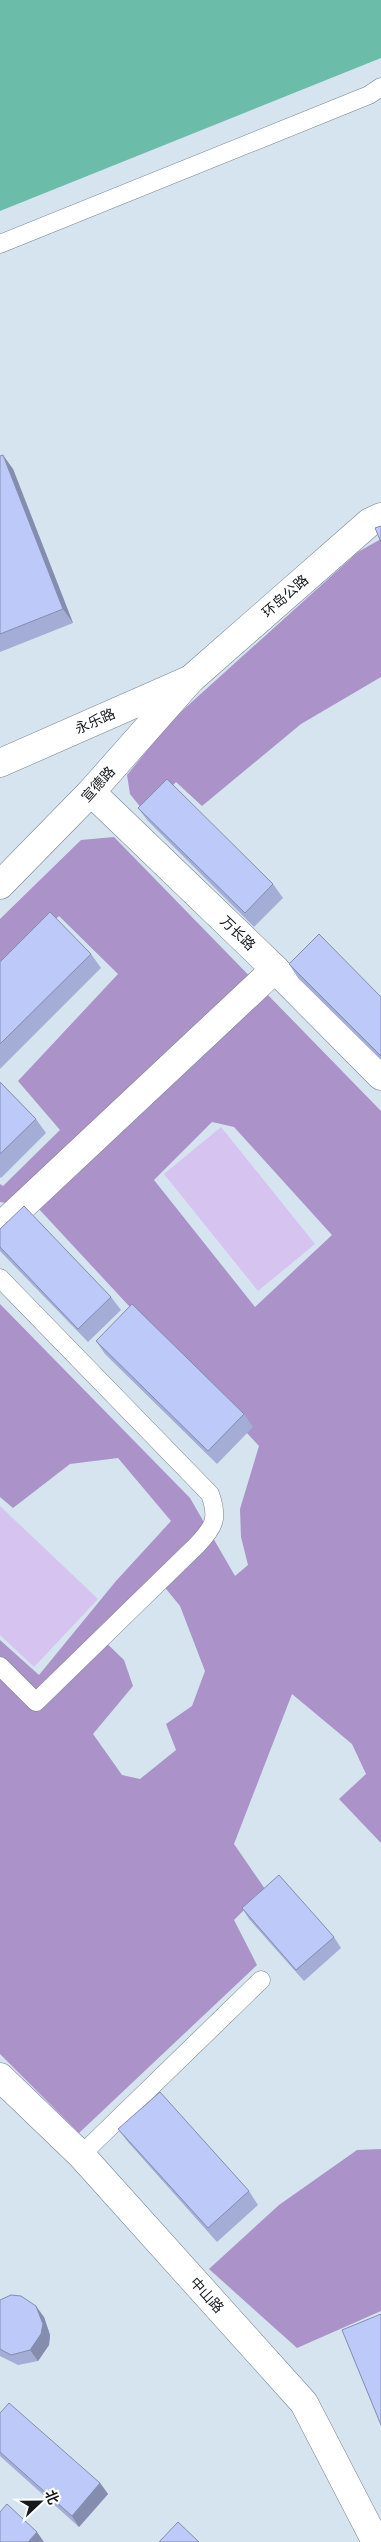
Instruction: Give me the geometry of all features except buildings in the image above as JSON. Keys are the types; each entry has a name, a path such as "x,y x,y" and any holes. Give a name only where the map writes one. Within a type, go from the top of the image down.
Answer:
{"street":[{"name":"环岛公路","path":"191,678 370,522 381,517"},
{"name":"永乐路","path":"0,763 191,678"},
{"name":"宣德路","path":"0,885 92,792 191,678"},
{"name":"万长路","path":"92,792 276,969 381,1076"},
{"path":"0,1227 276,969"},
{"name":"中山路","path":"0,2077 80,2155 304,2403 376,2542"}],"lane":[{"path":"0,244 369,95 381,87"},
{"path":"0,1278 210,1494 216,1508 213,1528 36,1702 0,1666"},
{"path":"80,2155 262,1980"}],"shaded area":[{"path":"0,0 381,0 381,58 0,211"},
{"path":"381,539 381,677 301,724 202,806 176,782 146,814 130,794 127,775 173,719 358,552"},
{"path":"114,837 381,1111 381,1843 339,1799 366,1774 352,1744 292,1694 234,1844 265,1889 234,1920 257,1965 79,2133 0,2054 0,1640 39,1675 116,1581 171,1521 118,1458 70,1464 13,1508 0,1497 0,1304 190,1498 235,1576 248,1565 241,1537 240,1509 259,1446 38,1208 0,1202 0,1184 3,1186 60,1130 18,1081 118,974 59,916 0,973 0,919 81,840","holes":["212,1122 234,1127 332,1235 255,1307 154,1180","154,1574 180,1606 205,1671 192,1706 166,1724 176,1750 140,1779 122,1775 93,1734 133,1686 124,1660 96,1633"]},
{"path":"221,1127 315,1244 258,1291 164,1174"},
{"path":"0,1506 98,1599 34,1667 0,1635"},
{"path":"381,2149 381,2311 297,2348 209,2269 279,2205 357,2150"}]}
